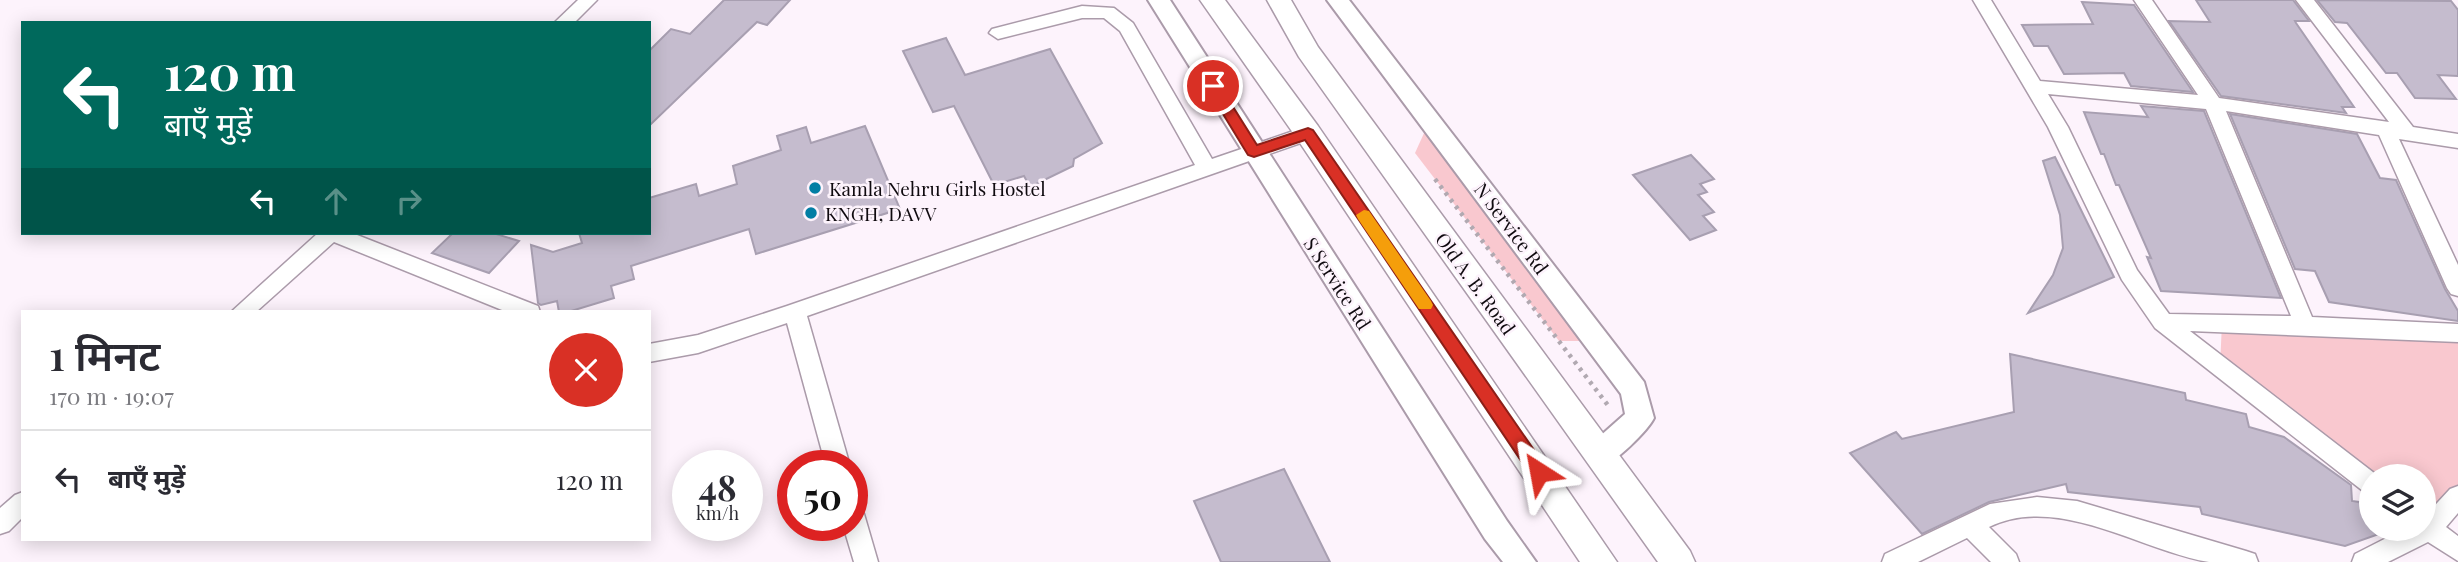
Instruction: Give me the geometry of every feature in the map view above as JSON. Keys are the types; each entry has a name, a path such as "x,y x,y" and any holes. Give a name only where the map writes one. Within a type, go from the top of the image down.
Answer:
{"main road":[{"path":"1212,0 1308,133 1600,562"},
{"name":"Old A. B. Road","path":"1279,0 1308,51 1678,562"}],"street":[{"path":"565,21 588,0"},
{"name":"S Service Rd","path":"1159,0 1489,518 1521,562"},
{"name":"N Service Rd","path":"1338,0 1634,390 1640,418 1600,454"},
{"path":"1982,0 2058,127 2129,274 2163,322 2359,475"},
{"path":"2143,0 2213,103 2305,325"},
{"path":"2305,0 2407,133"},
{"path":"998,33 1082,12 1108,12 1127,27 1207,167"},
{"path":"2035,87 2213,103 2458,141"},
{"path":"2385,128 2458,288"},
{"path":"651,353 698,344 795,312 1308,133"},
{"path":"243,310 329,235"},
{"path":"336,235 525,310"},
{"path":"795,312 834,450"},
{"path":"2163,322 2305,325 2458,333"},
{"path":"2436,517 2458,496"},
{"path":"0,523 21,504"},
{"path":"1894,562 1998,511 2037,507 2077,511 2246,562"},
{"path":"1970,524 2007,562"},
{"path":"2436,534 2458,550"},
{"path":"860,541 866,562"},
{"path":"2364,562 2401,541"}],"path":[{"path":"1432,175 1626,430"}],"shaded area":[{"path":"1430,120 1597,341 1559,341 1415,153"},
{"path":"2222,323 2458,333 2458,496 2436,521 2436,464 2359,464 2359,475 2220,366"}],"building":[{"path":"724,0 790,0 767,25 757,22 651,124 651,49 671,29 690,34"},
{"path":"2196,0 2293,0 2309,21 2295,21 2296,23 2354,107 2342,107 2346,113 2221,96 2169,21 2210,22"},
{"path":"2317,0 2451,1 2458,10 2458,76 2438,75 2456,99 2415,98 2397,73 2386,73 2347,23 2335,22"},
{"path":"2082,2 2134,5 2193,92 2131,86 2124,73 2064,74 2048,46 2034,46 2022,25 2093,24"},
{"path":"946,38 965,75 1050,49 1102,143 1074,159 1073,166 1030,187 1024,176 994,185 954,106 933,112 903,51"},
{"path":"2141,106 2204,111 2281,298 2161,291 2147,257 2151,258 2084,112 2148,117"},
{"path":"2230,114 2357,134 2380,178 2396,180 2445,289 2458,311 2458,321 2329,302 2315,271 2295,269"},
{"path":"865,126 900,209 756,254 749,229 631,266 634,279 611,286 614,298 575,310 559,310 557,301 541,305 538,303 531,245 553,252 582,243 580,235 651,235 651,197 696,184 699,196 737,184 733,166 781,150 777,136 806,127 811,143"},
{"path":"1691,155 1714,179 1700,184 1707,192 1698,195 1714,212 1703,216 1716,230 1690,240 1633,175"},
{"path":"2055,157 2114,277 2028,313 2053,275 2063,248 2060,215 2043,161"},
{"path":"451,235 500,235 519,241 489,273 432,253"},
{"path":"2010,354 2185,393 2186,400 2246,414 2249,427 2284,437 2351,485 2352,501 2359,502 2359,541 2345,546 2202,514 2200,507 2068,492 2066,484 1989,502 1922,534 1850,453 1896,432 1902,439 2014,412"},
{"path":"1284,469 1330,562 1221,562 1194,501"}],"slow traffic":[{"path":"1364,215 1425,305"}],"place":[{"name":"Kamla Nehru Girls Hostel","path":"815,188"},
{"name":"KNGH, DAVV","path":"811,213"}],"route":[{"path":"1213,86 1254,151 1308,133 1539,472"}]}
